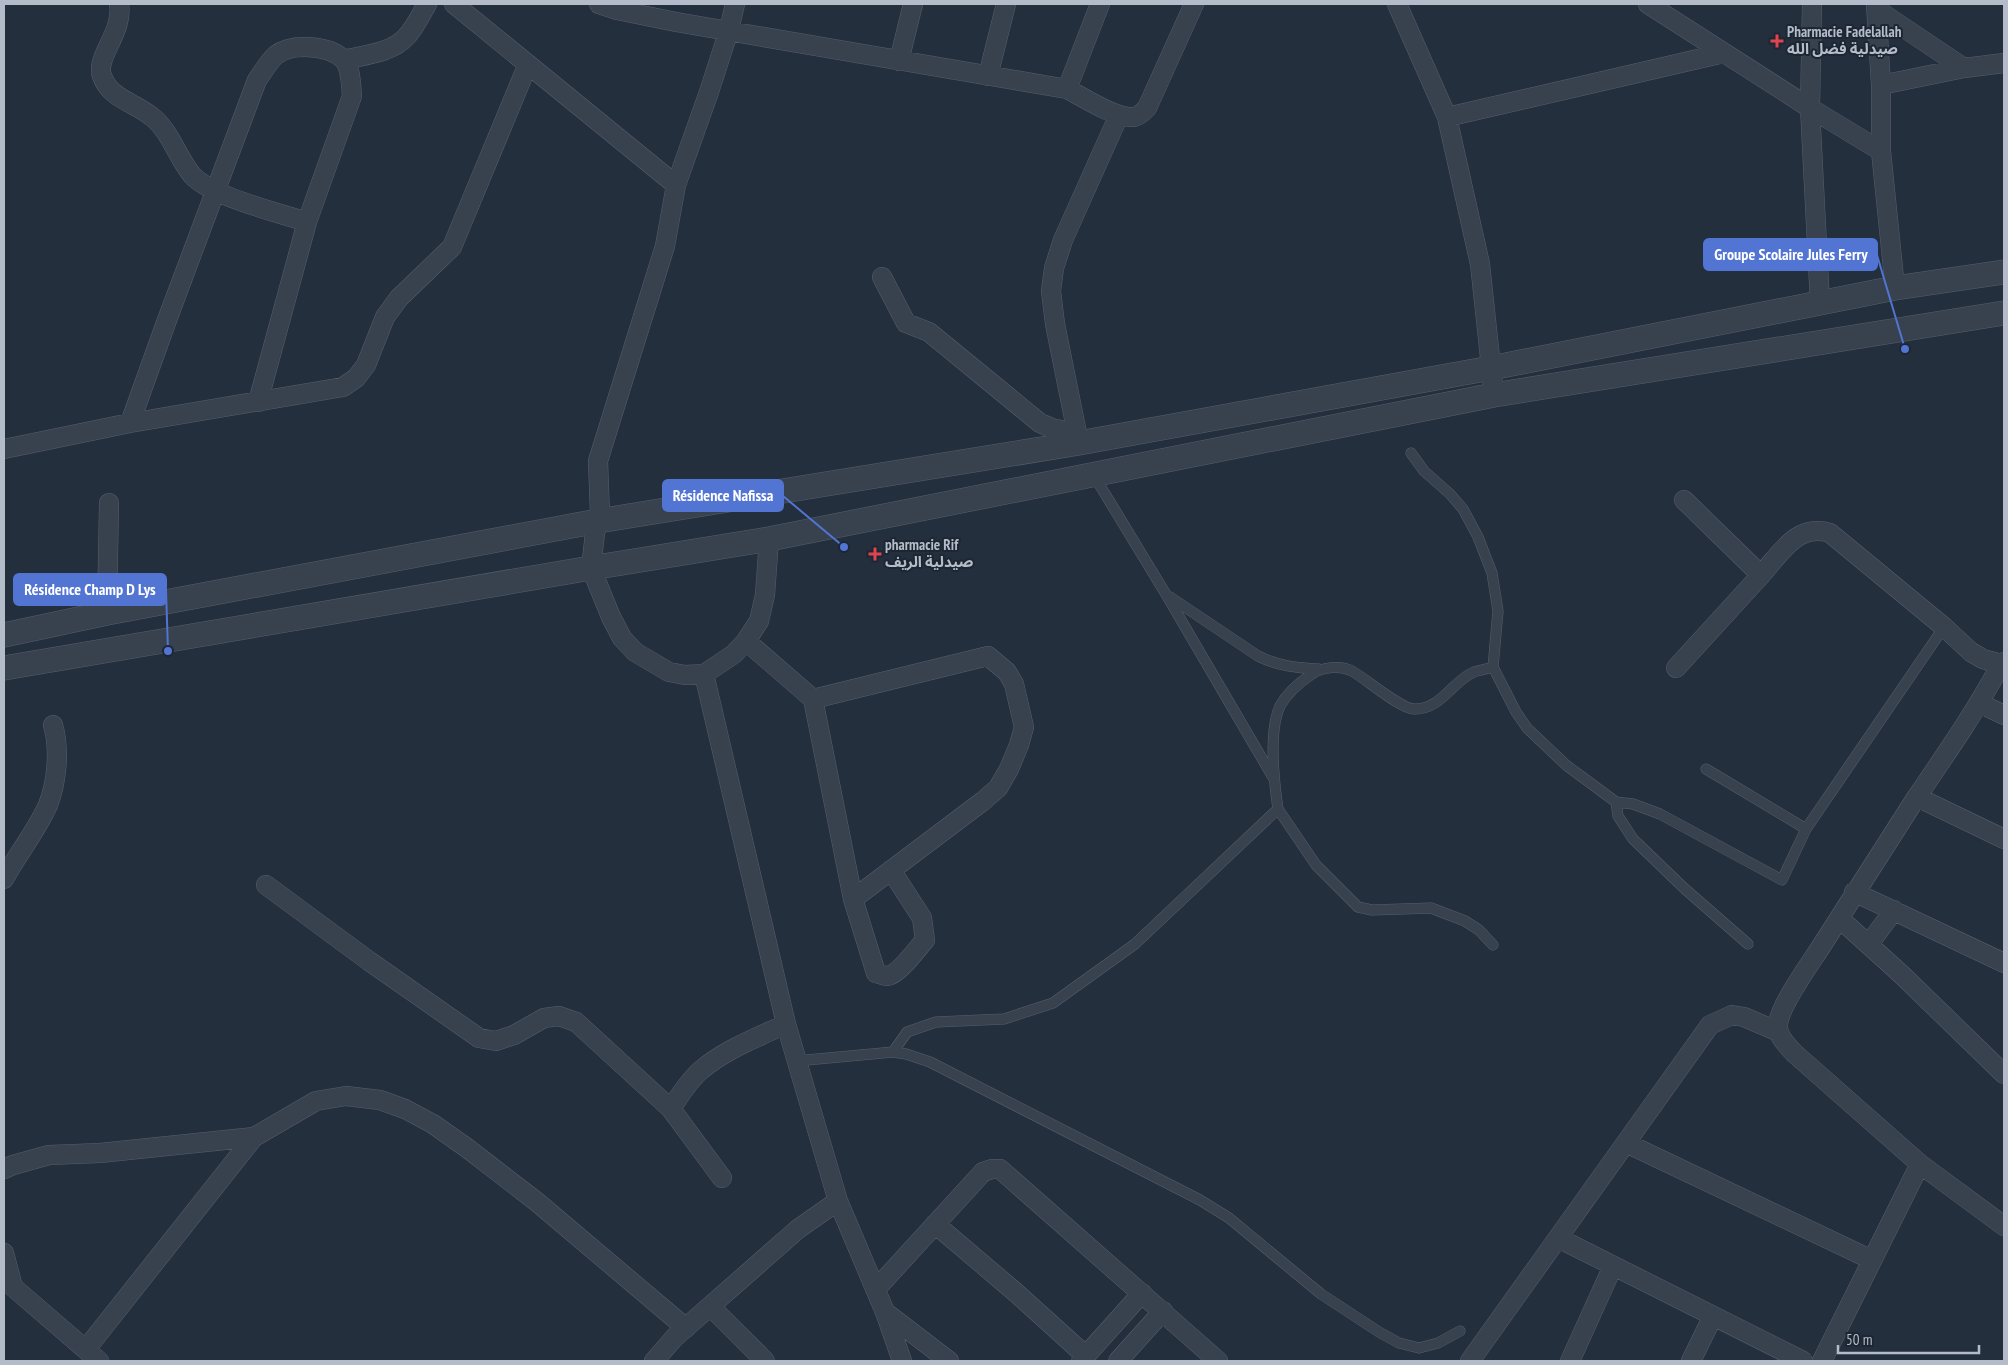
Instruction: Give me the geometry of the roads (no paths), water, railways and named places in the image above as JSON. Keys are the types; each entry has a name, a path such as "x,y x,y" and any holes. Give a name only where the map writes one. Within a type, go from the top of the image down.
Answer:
{"street":[{"path":"119,4 120,19 115,36 102,62 102,76 110,89 118,98 151,116 171,140 186,167 194,176 216,192 307,222"},
{"path":"344,60 400,43 407,37 428,4"},
{"path":"454,4 676,185"},
{"path":"599,4 617,10 666,20 1067,89 1119,115 1133,117 1147,108 1194,4"},
{"path":"734,4 729,30 710,92 676,185 665,246 598,461 600,492 591,568 611,617 622,638 635,652 669,672 685,675 704,674 734,654 746,641 759,621 765,595 769,539"},
{"path":"899,61 913,4"},
{"path":"988,76 1006,4"},
{"path":"1067,89 1100,4"},
{"path":"1397,4 1447,117 1480,264 1494,395"},
{"path":"1648,4 1810,108 1881,151"},
{"path":"1812,4 1810,108 1820,303"},
{"path":"1876,6 1964,68"},
{"path":"1876,6 1881,85 1881,151 1895,288"},
{"path":"130,423 258,80 276,55 292,48 303,46 329,51 344,60 350,77 352,96 307,222 258,402"},
{"path":"1447,117 1724,53"},
{"path":"1881,85 1964,68 2004,63"},
{"path":"4,449 130,423 343,387 356,378 366,365 384,317 399,298 452,247 528,64"},
{"path":"1078,438 1055,324 1051,291 1054,268 1063,240 1119,115"},
{"path":"4,636 107,613 598,521 1491,368 1895,288 2004,272"},
{"path":"882,277 906,323 929,332 1040,423 1078,438"},
{"path":"4,668 769,539 1567,382 2004,313"},
{"path":"1563,353 1567,382"},
{"path":"1684,500 1761,575"},
{"path":"107,613 108,503"},
{"path":"1676,668 1795,537 1805,531 1821,530 1830,533 1944,627 1971,652 1984,659 2002,663 1980,703 1854,892 1782,1012 1778,1023 1779,1032 1783,1040 1794,1053 1920,1164 2004,1226"},
{"path":"746,641 812,699 853,899 876,973 886,976 893,974 925,940 922,918 891,870"},
{"path":"812,699 988,656 1007,672 1014,684 1024,727 1009,769 998,788 983,802 853,899"},
{"path":"704,674 796,1062 838,1202 886,1312 902,1361"},
{"path":"1980,703 2004,715"},
{"path":"4,879 48,804 57,757 57,740 53,725"},
{"path":"1917,797 2004,839"},
{"path":"266,885 369,962 479,1038 496,1040 514,1035 544,1018 559,1016 576,1022 671,1108 722,1178"},
{"path":"1854,892 2004,962"},
{"path":"1868,944 1894,910"},
{"path":"1839,918 2004,1074"},
{"path":"1470,1361 1710,1025 1732,1015 1744,1017 1779,1032"},
{"path":"671,1108 699,1072 718,1057 786,1024"},
{"path":"4,1253 8,1288 92,1355 254,1138 316,1101 346,1096 380,1100 405,1109 434,1124 537,1202 686,1328"},
{"path":"4,1169 49,1155 254,1138"},
{"path":"1626,1143 1872,1260"},
{"path":"1822,1361 1920,1164"},
{"path":"876,1289 983,1172 1000,1169 1218,1361"},
{"path":"654,1361 710,1306 798,1229 838,1202"},
{"path":"935,1224 1083,1359 1142,1293"},
{"path":"1558,1238 1803,1361"},
{"path":"1570,1361 1613,1266"},
{"path":"710,1306 765,1361"},
{"path":"1118,1361 1163,1311"},
{"path":"886,1312 949,1361"},
{"path":"1691,1361 1713,1316"}],"lane":[{"path":"1411,453 1424,471 1450,494 1463,509 1478,537 1492,573 1498,611 1493,667 1516,712 1527,728 1566,765 1616,802 1632,804 1660,814 1782,880 1806,829 1944,627"},
{"path":"1093,474 1167,596 1274,780"},
{"path":"1167,596 1258,656 1274,664 1290,667 1350,670 1412,710 1425,708 1436,703 1473,672 1493,667"},
{"path":"1319,669 1298,684 1280,707 1274,738 1274,780 1278,809 1316,865 1358,907 1372,910 1430,908 1465,921 1479,930 1493,945"},
{"path":"1706,769 1806,829"},
{"path":"1616,802 1618,816 1633,838 1685,889 1748,944"},
{"path":"893,1052 907,1032 936,1022 1004,1018 1053,1003 1135,944 1278,809"},
{"path":"796,1062 893,1052 930,1062 1200,1200 1229,1218 1322,1294 1399,1343 1419,1348 1438,1343 1460,1331"}],"place":[{"name":"Pharmacie Fadelallah صيدلية فضل الله","path":"1777,41"},
{"name":"Groupe Scolaire Jules Ferry","path":"1905,349"},
{"name":"Résidence Nafissa","path":"844,547"},
{"name":"pharmacie Rif صيدلية الريف","path":"875,554"},
{"name":"Résidence Champ D Lys","path":"168,651"}]}
